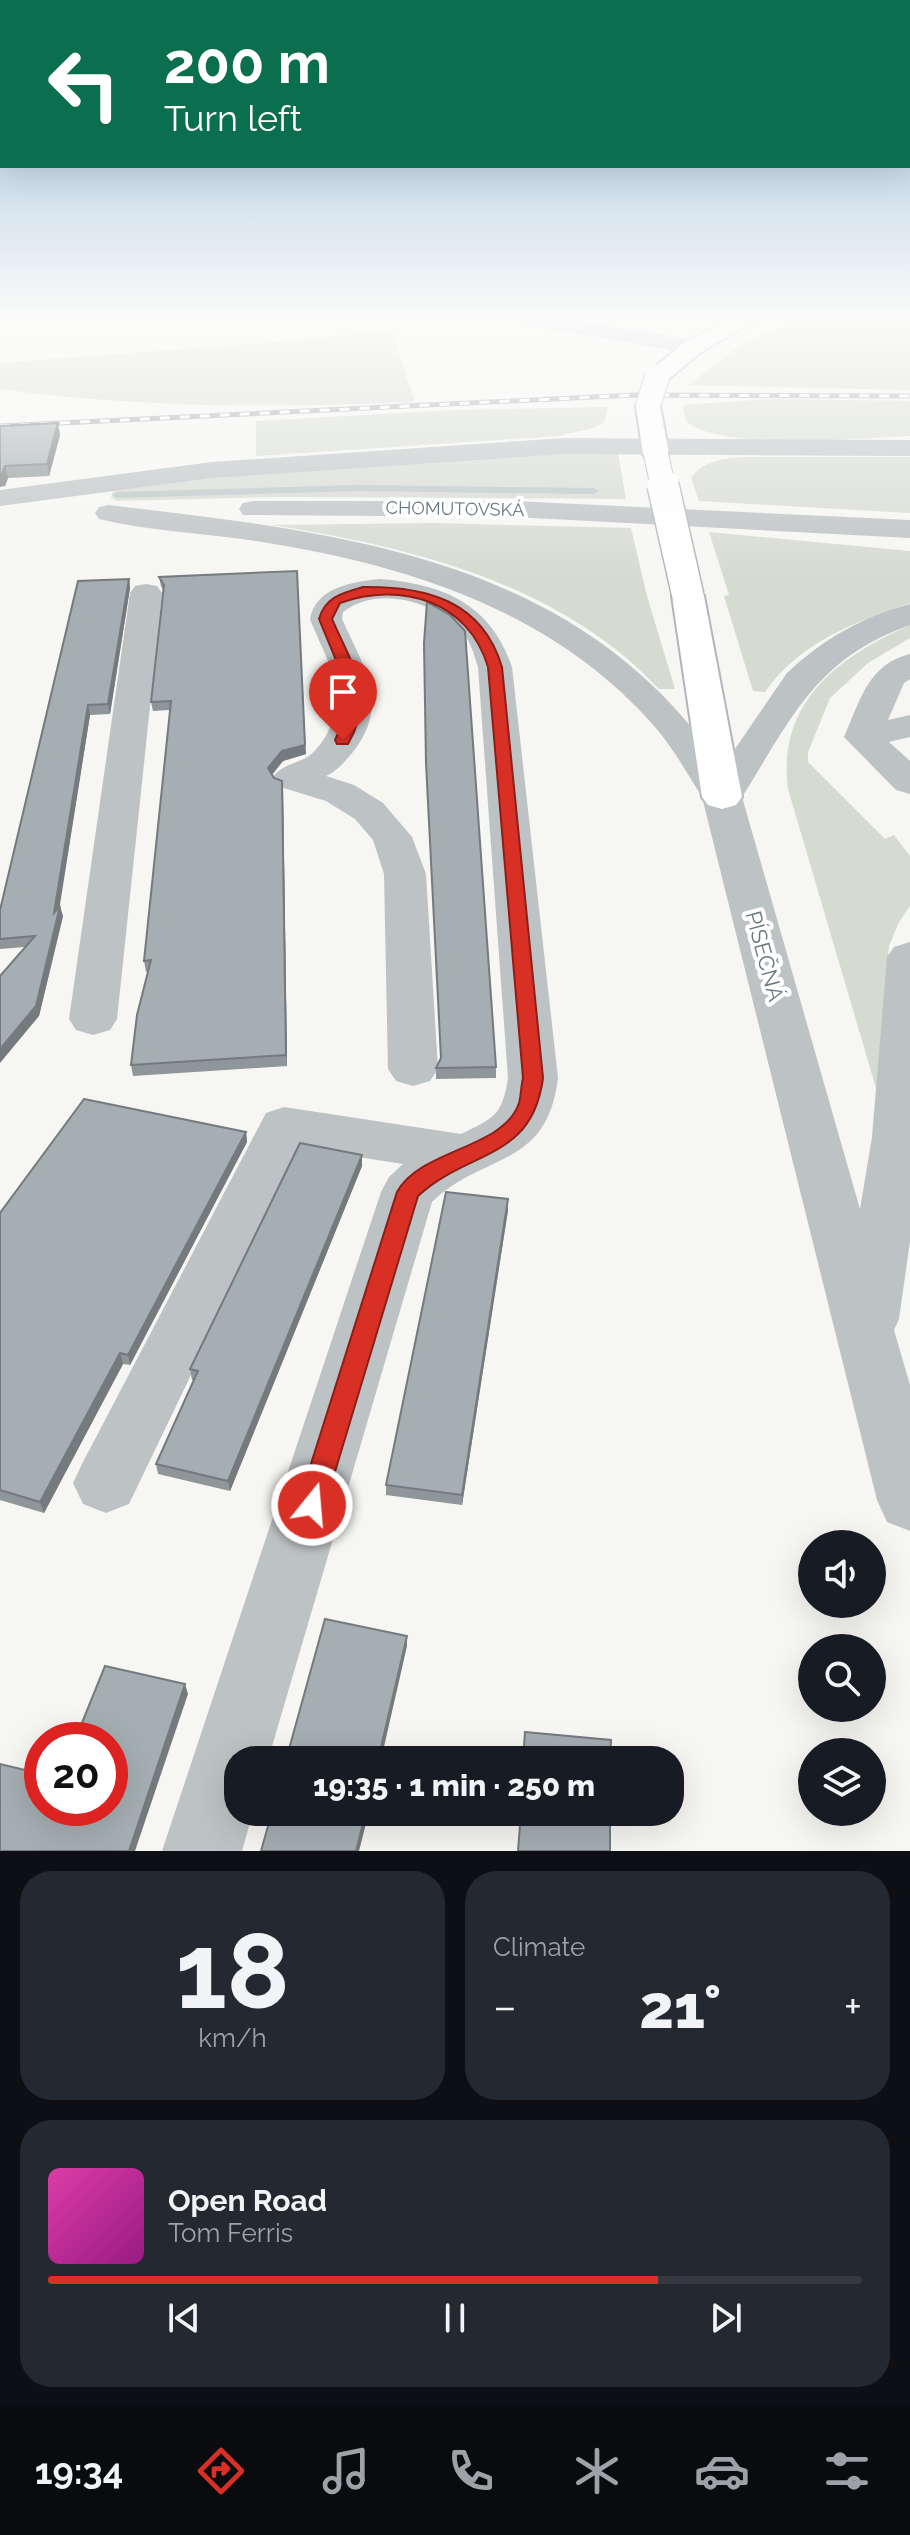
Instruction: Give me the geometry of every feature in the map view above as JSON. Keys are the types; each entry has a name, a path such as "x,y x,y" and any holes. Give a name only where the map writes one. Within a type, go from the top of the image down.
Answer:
{"main road":[{"name":"PÍSEČNÁ","path":"649,404 655,450 688,596 722,797"}],"street":[{"path":"0,498 266,466 564,446 655,450 910,448"},
{"name":"CHOMUTOVSKÁ","path":"0,518 313,508 514,509 910,529"},
{"path":"109,513 341,545 417,564 505,598 594,652 647,697 669,720 722,797 799,680 811,668 857,636 910,614"},
{"path":"202,1851 408,1192 425,1176 503,1136 519,1122 529,1106 533,1078 495,667 482,635 472,622 454,609 400,590 376,589 350,593 328,608 326,619 355,689 355,711 343,740 324,763 291,778 340,793 369,811 392,837 405,874 413,1069"},
{"path":"93,1019 146,593"},
{"path":"862,737 889,677 910,664"},
{"path":"862,737 910,726"},
{"path":"862,737 910,782"},
{"name":"PÍSEČNÁ","path":"722,797 910,1500"},
{"path":"867,1333 898,1137 910,957"},
{"path":"106,1483 284,1126 468,1155"}],"shaded area":[{"path":"191,404 332,404 311,405"},
{"path":"910,404 910,436 794,441 731,437 705,431 686,422 683,405"},
{"path":"608,407 604,422 594,428 559,436 256,456 256,421 455,410"},
{"path":"618,453 626,499 277,497 117,501 111,498 113,491 254,472"},
{"path":"745,457 910,457 910,513 699,501 691,478 696,472 715,461"},
{"path":"433,523 631,528 647,596 675,689 659,689 620,653 576,622 495,581 408,553 273,525"},
{"path":"709,532 910,551 910,603 830,636 795,660 765,692 753,691 724,596 729,595"},
{"path":"910,625 910,638 868,663 830,698 808,752 808,762 885,839 894,835 910,856 910,906 889,946 878,1095 788,789 787,758 792,731 803,707 818,686 859,652"}],"building":[{"path":"58,423 47,464 5,466 0,474 0,426"},
{"path":"297,571 305,745 282,751 268,768 274,778 282,781 286,1055 131,1065 137,1015 151,960 144,961 171,701 151,702 164,585 159,577"},
{"path":"129,579 108,704 88,705 54,913 60,906 36,1006 0,1049 0,976 35,936 0,939 0,910 78,581"},
{"path":"427,602 450,615 465,631 496,1067 436,1068 441,1058 426,763 424,643"},
{"path":"84,1099 246,1132 128,1355 120,1353 40,1502 0,1490 0,1213"},
{"path":"300,1143 362,1155 228,1481 156,1464 198,1371 190,1369"},
{"path":"446,1192 508,1199 462,1495 386,1485"},
{"path":"325,1619 407,1636 381,1746 290,1746"},
{"path":"105,1666 185,1684 129,1851 0,1851 0,1764 24,1770 24,1826 128,1826 128,1722 82,1722"},
{"path":"525,1732 611,1740 611,1746 524,1746"},
{"path":"268,1826 362,1826 356,1851 261,1851"},
{"path":"520,1826 610,1826 610,1851 518,1851"}],"waterway":[{"path":"117,495 357,488 594,491"}],"railway":[{"path":"0,426 442,404"}],"route":[{"path":"312,1505 408,1192 425,1176 503,1136 519,1122 529,1106 533,1078 495,667 490,649 472,622 454,609 400,590 376,589 350,593 336,600 328,608 326,619 355,689 355,711 343,740"}]}
